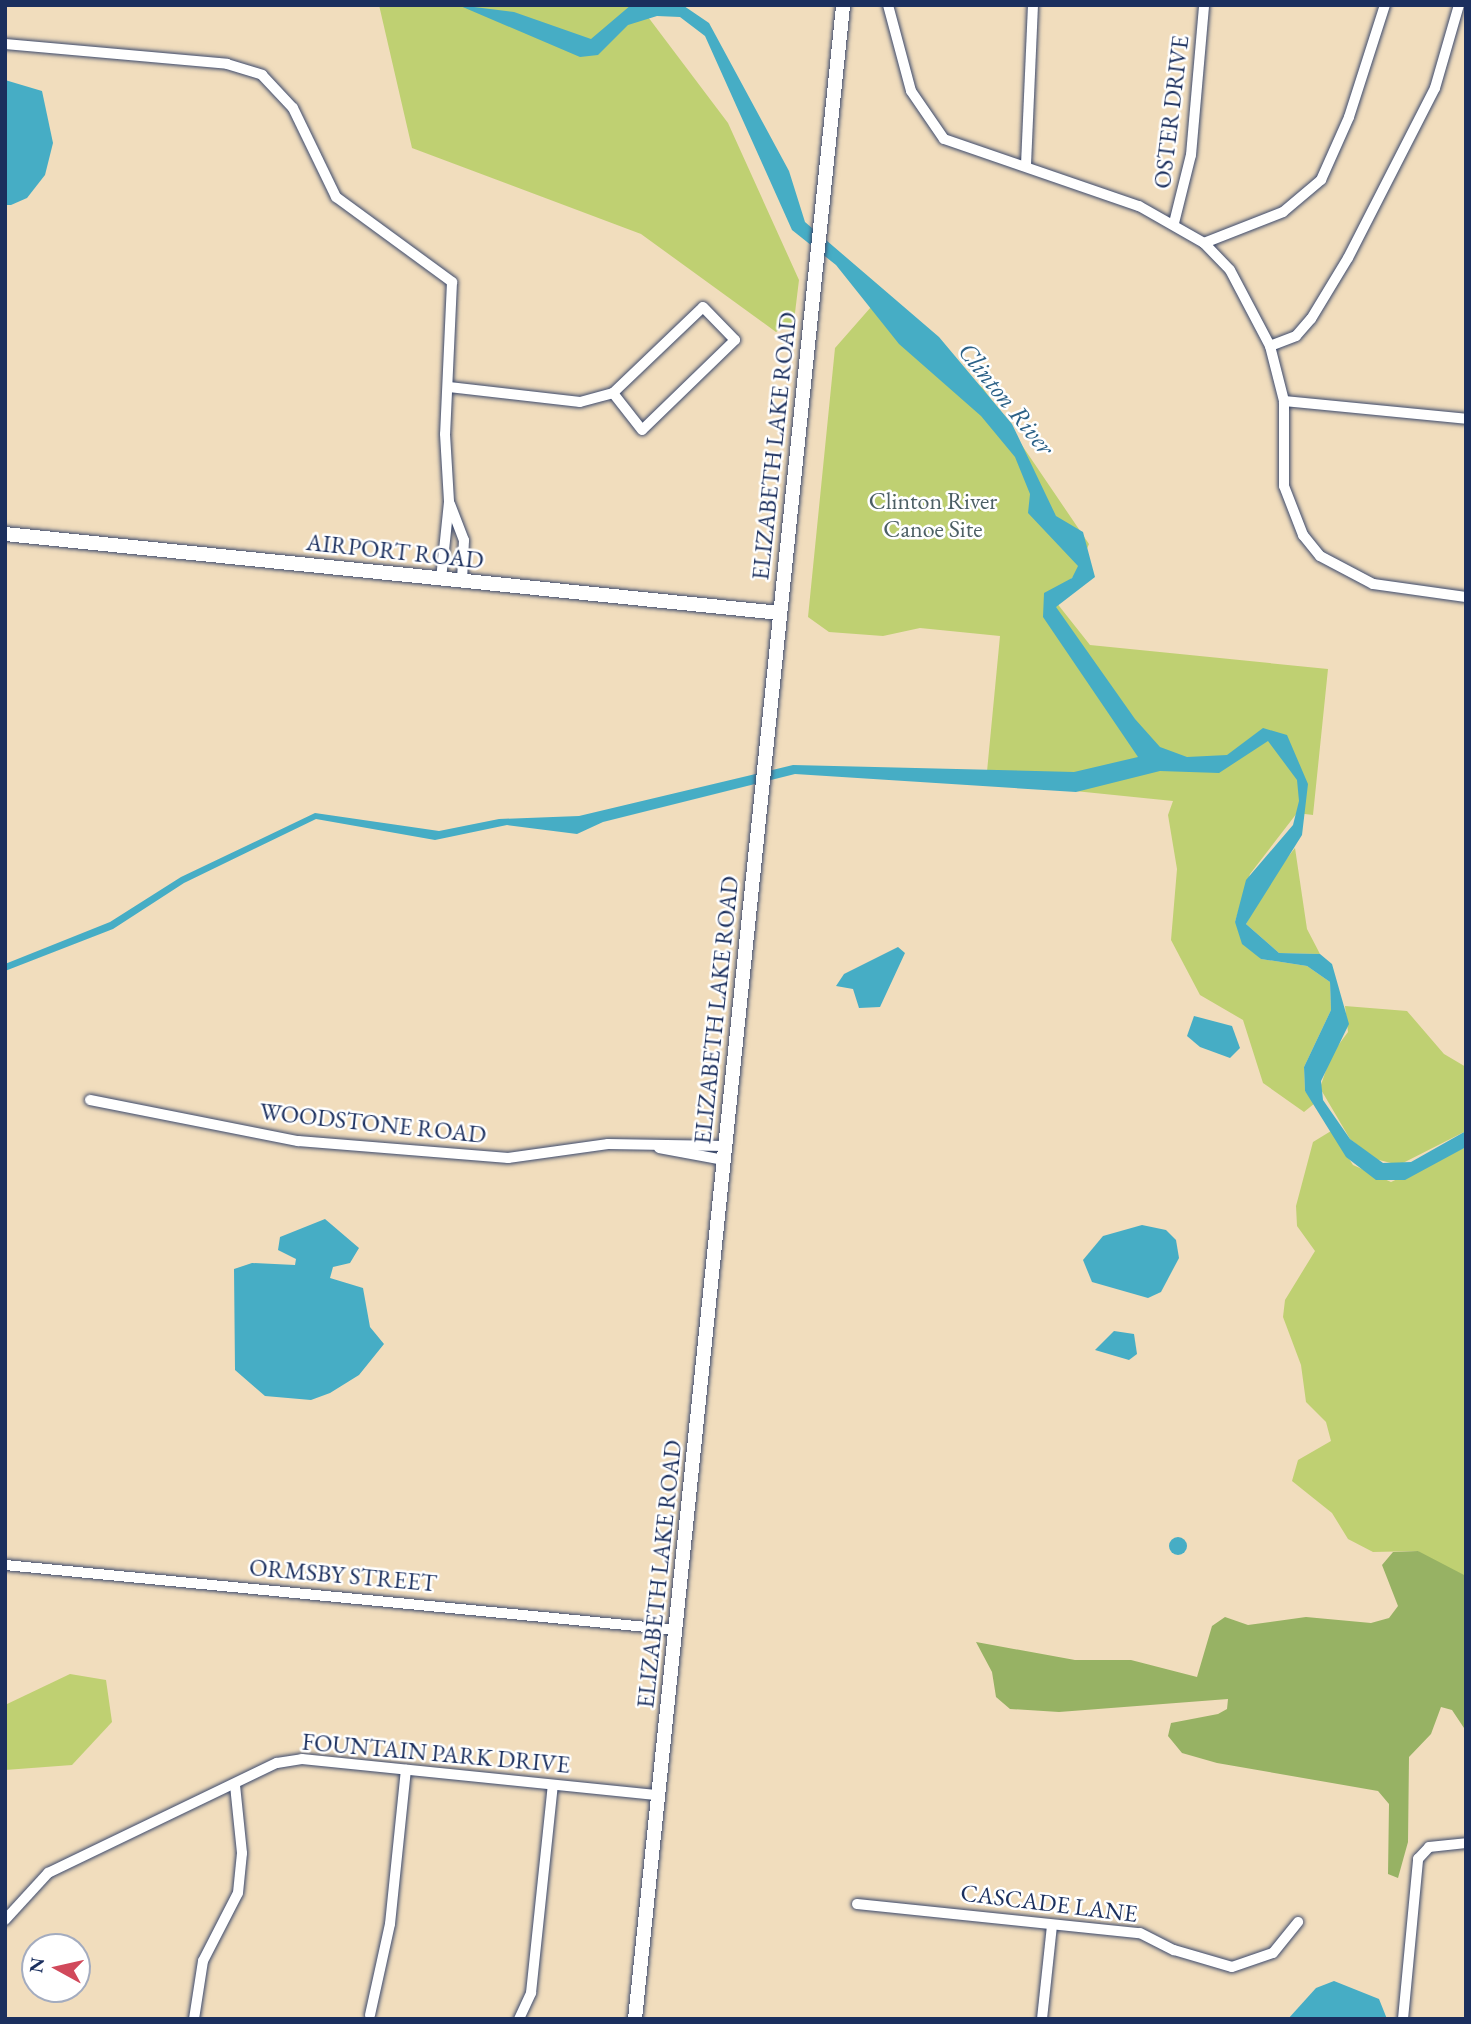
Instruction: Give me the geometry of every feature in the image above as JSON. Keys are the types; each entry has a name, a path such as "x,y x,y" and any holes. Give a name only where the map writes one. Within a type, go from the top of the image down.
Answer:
{"street":[{"name":"ELIZABETH LAKE ROAD","path":"635,2019 843,5"},
{"path":"888,5 911,91 928,121 959,148 1026,165 1105,190 1174,223 1203,243 1249,298 1270,346 1284,401 1284,485 1303,535 1320,556 1373,584 1466,597"},
{"path":"1026,165 1033,5"},
{"name":"OSTER DRIVE","path":"1174,223 1192,155 1205,5"},
{"path":"1203,243 1283,212 1321,180 1349,117 1385,5"},
{"path":"1270,346 1296,336 1311,319 1348,258 1435,89 1460,5"},
{"path":"5,44 227,64 262,75 293,108 336,197 452,282 449,502 441,579"},
{"path":"449,387 580,402 613,393 703,307 735,340 642,430 613,393"},
{"path":"1284,401 1466,419"},
{"path":"449,502 464,540 462,581"},
{"name":"AIRPORT ROAD","path":"5,534 780,613"},
{"name":"WOODSTONE ROAD","path":"90,1100 298,1142 508,1158 581,1146 653,1146 724,1153"},
{"name":"ORMSBY STREET","path":"5,1565 677,1630"},
{"name":"FOUNTAIN PARK DRIVE","path":"5,1920 48,1873 235,1786 278,1763 302,1759 658,1795"},
{"path":"370,2015 390,1924 406,1770"},
{"path":"519,2019 531,1993 553,1785"},
{"path":"194,2019 203,1961 238,1893 242,1853 235,1786"},
{"path":"1403,2019 1418,1859 1429,1847 1466,1843"},
{"name":"CASCADE LANE","path":"857,1904 1140,1933 1174,1950 1232,1967 1273,1953 1298,1922"},
{"path":"1042,2019 1052,1926"}],"green space":[{"path":"379,5 639,5 728,123 799,280 794,321 776,332 641,234 412,148"},
{"name":"Clinton River Canoe Site","path":"871,307 983,388 1089,544 1077,573 1052,597 1090,645 1328,669 1313,815 1297,813 1250,874 1235,922 1261,959 1307,966 1330,982 1331,1010 1304,1067 1305,1091 1315,1103 1304,1112 1263,1083 1243,1020 1200,995 1171,940 1177,869 1168,815 1173,801 986,782 1000,636 920,628 883,636 829,632 808,617 835,348"},
{"path":"1295,848 1307,929 1320,954 1279,953 1246,924 1265,886"},
{"path":"1345,1006 1407,1011 1444,1054 1466,1067 1466,1131 1399,1165 1375,1159 1350,1139 1320,1088 1331,1055 1348,1032"},
{"path":"1331,1131 1353,1165 1391,1182 1466,1147 1466,1607 1418,1551 1373,1552 1348,1539 1332,1513 1292,1481 1298,1460 1331,1441 1326,1422 1306,1402 1301,1365 1283,1317 1285,1300 1315,1251 1297,1226 1296,1206 1313,1142"},
{"path":"1418,1551 1466,1576 1466,1731 1452,1710 1441,1707 1431,1734 1409,1757 1408,1842 1398,1878 1388,1874 1389,1804 1378,1791 1217,1763 1182,1753 1168,1736 1171,1723 1218,1714 1227,1709 1228,1699 1059,1712 1010,1709 996,1697 992,1672 976,1642 1075,1660 1131,1660 1197,1677 1212,1626 1225,1617 1248,1625 1306,1617 1371,1623 1389,1618 1398,1606 1382,1565 1393,1552"},
{"path":"70,1674 106,1680 112,1722 72,1765 5,1770 5,1705"}],"water":[{"path":"458,5 514,12 591,39 631,5 684,6 709,23 789,171 805,222 939,337 1012,424 1056,516 1083,532 1095,577 1056,607 1135,719 1160,747 1187,757 1227,755 1263,728 1287,735 1308,784 1302,835 1246,924 1279,953 1320,954 1332,964 1349,1024 1321,1081 1323,1100 1350,1139 1383,1163 1411,1162 1466,1131 1466,1147 1405,1180 1376,1180 1346,1157 1305,1091 1304,1067 1331,1010 1330,982 1307,966 1261,959 1242,944 1235,922 1246,880 1293,825 1299,801 1297,780 1268,741 1219,773 1160,771 1076,792 795,774 603,822 577,834 507,825 435,840 316,819 184,883 113,929 5,971 5,964 110,922 181,877 315,813 439,831 499,819 579,816 793,765 1074,772 1138,757 1043,617 1044,593 1072,578 1078,566 1028,513 1030,494 1015,457 981,416 899,344 836,265 792,230 705,36 680,17 657,16 628,25 598,55 580,57"},
{"path":"5,80 42,91 53,143 45,175 27,198 11,205 5,205"},
{"path":"898,947 905,953 880,1007 859,1008 853,989 836,986 844,974"},
{"path":"1194,1016 1232,1026 1240,1048 1230,1058 1200,1047 1187,1036"},
{"path":"325,1219 359,1248 350,1263 333,1267 330,1278 363,1288 370,1327 384,1344 359,1375 330,1393 311,1400 265,1396 235,1370 234,1269 252,1263 295,1265 296,1259 278,1250 280,1237"},
{"path":"1142,1225 1166,1230 1176,1240 1179,1258 1161,1292 1148,1298 1092,1282 1083,1260 1103,1236"},
{"path":"1114,1331 1134,1334 1137,1354 1129,1360 1095,1350"},
{"path":"1178,1537 1184,1540 1187,1546 1184,1552 1178,1555 1172,1552 1169,1546 1172,1540"},
{"path":"1334,1981 1379,1999 1387,2019 1288,2019 1316,1988"}],"water label":[{"name":"Clinton River","path":"1006,399"}]}
